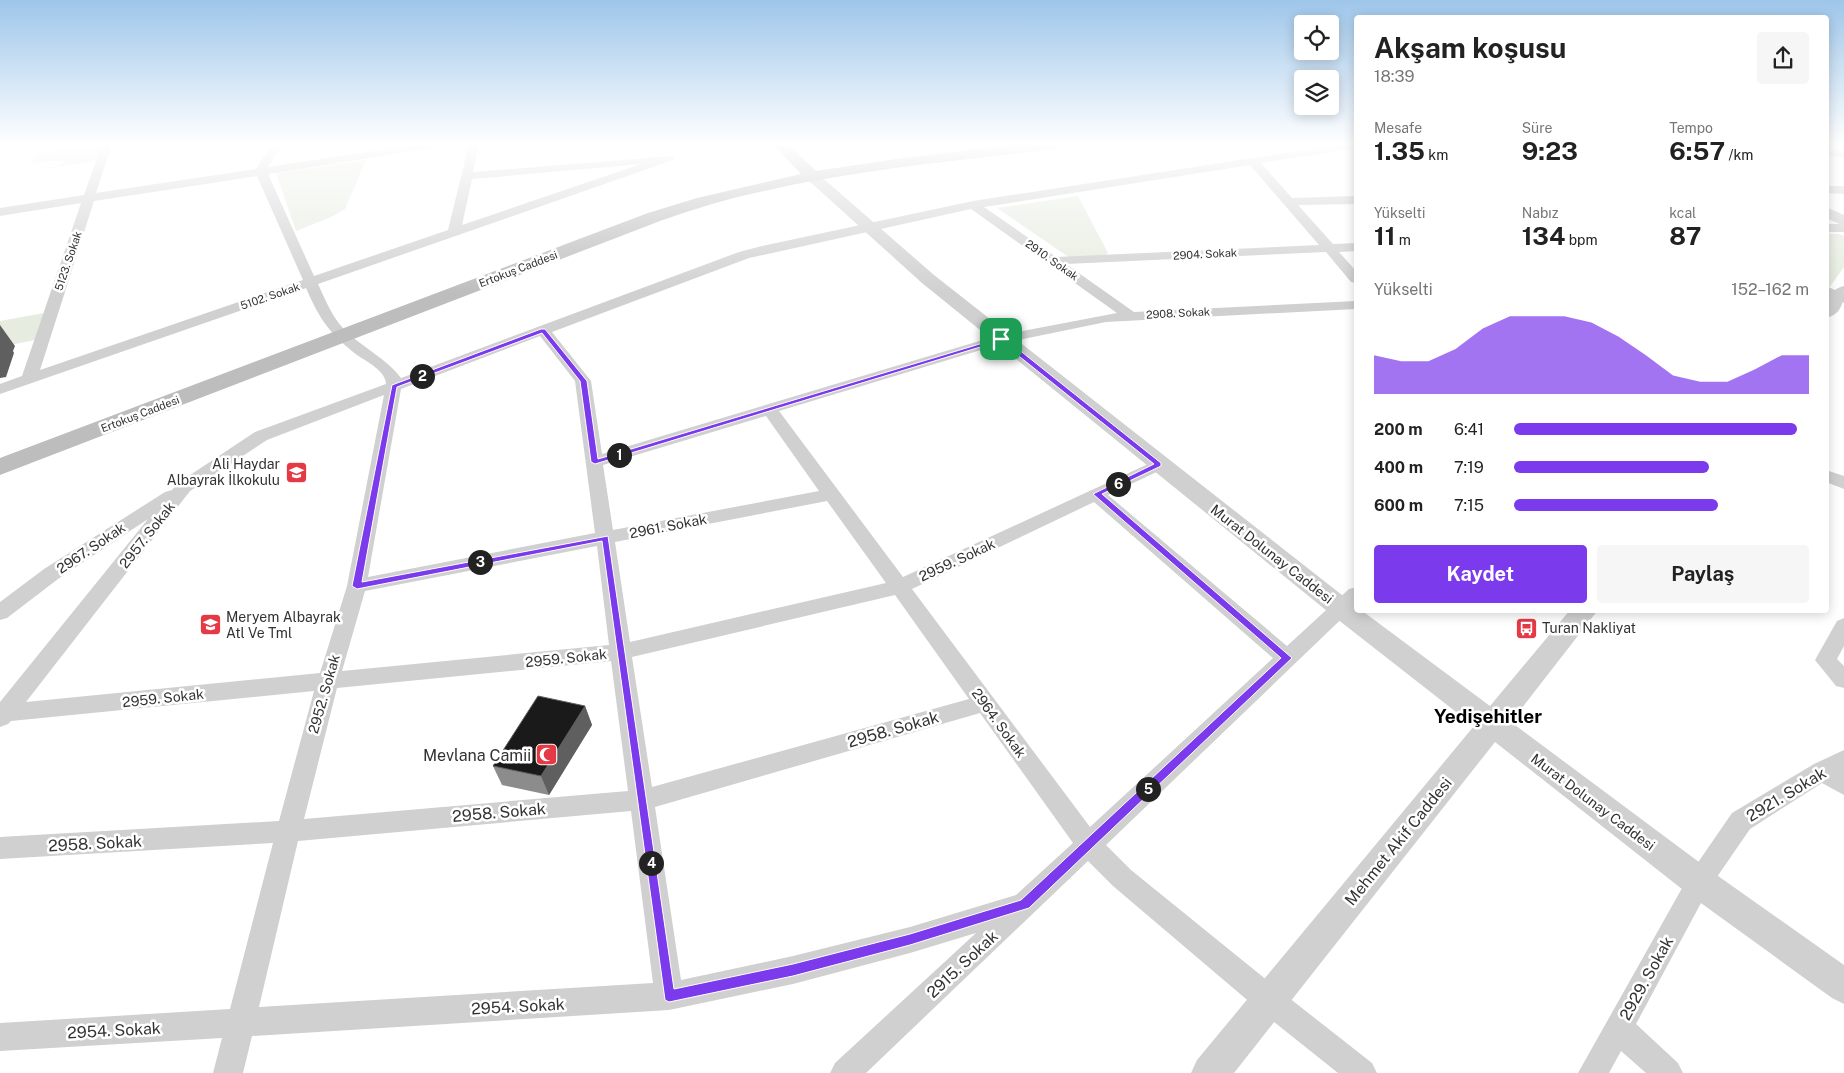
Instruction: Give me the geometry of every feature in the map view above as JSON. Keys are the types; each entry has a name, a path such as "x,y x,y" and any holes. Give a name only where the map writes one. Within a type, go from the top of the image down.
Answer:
{"main road":[{"name":"Ertokuş Caddesi","path":"0,467 677,209 727,194"}],"street":[{"name":"5123. Sokak","path":"29,379 90,194"},
{"path":"0,212 114,194"},
{"path":"272,194 325,315 342,336 388,371 394,380 394,386"},
{"path":"454,232 463,194"},
{"name":"5102. Sokak","path":"0,389 564,194"},
{"name":"Murat Dolunay Caddesi","path":"832,194 928,280 1159,464 1348,601"},
{"path":"868,226 974,205 1045,194"},
{"path":"1282,194 1354,277"},
{"path":"1289,202 1354,200"},
{"name":"2910. Sokak","path":"974,205 1131,316"},
{"path":"1829,214 1844,221"},
{"path":"1829,220 1844,227"},
{"name":"2957. Sokak","path":"2,715 184,487 261,436 744,255 868,226"},
{"path":"1829,228 1844,227"},
{"name":"2904. Sokak","path":"1054,261 1354,247"},
{"path":"1829,308 1838,294"},
{"name":"2908. Sokak","path":"595,462 1001,339 1106,318 1354,305"},
{"path":"543,330 583,381 669,996"},
{"name":"2952. Sokak","path":"228,1073 315,725 357,586 394,386"},
{"name":"2964. Sokak","path":"769,409 1088,845 1122,878 1269,1000 1362,1073"},
{"name":"2959. Sokak","path":"2,715 621,652 900,587 1159,464"},
{"path":"1829,476 1844,483"},
{"name":"2967. Sokak","path":"0,613 59,569 184,487"},
{"name":"2961. Sokak","path":"357,586 831,494"},
{"path":"1096,494 1287,658"},
{"name":"2915. Sokak","path":"845,1073 1348,601"},
{"name":"Murat Dolunay Caddesi","path":"1362,613 1492,724 1699,882 1844,986"},
{"name":"Mehmet Akif Caddesi","path":"1210,1073 1583,613"},
{"path":"1844,626 1826,660 1844,680"},
{"name":"2958. Sokak","path":"0,848 288,831 642,800 985,704"},
{"name":"2921. Sokak","path":"1699,882 1741,821 1822,771 1844,760"},
{"path":"1822,771 1844,785"},
{"name":"2929. Sokak","path":"1593,1073 1699,882"},
{"name":"2954. Sokak","path":"0,1037 669,996 793,970 910,940 1025,905"},
{"path":"1618,1028 1668,1073"}],"shaded area":[{"path":"283,194 351,194 345,209 331,217 296,231"},
{"path":"1078,196 1108,253 1103,256 1070,258 997,208"},
{"path":"1829,234 1844,236 1844,267 1829,288"},
{"path":"44,313 35,340 0,347 0,321"}],"building":[{"path":"538,696 585,706 541,776 493,766"}],"place":[{"name":"Ali Haydar Albayrak İlkokulu","path":"296,472"},
{"name":"Meryem Albayrak Atl Ve Tml","path":"210,625"},
{"name":"Turan Nakliyat","path":"1526,628"},
{"name":"Mevlana Camii","path":"547,755"}],"district":[{"name":"Yedişehitler","path":"1488,716"}],"route":[{"path":"543,330 583,381 595,462 1001,339 1159,464 1096,494 1287,658 1025,905 910,940 793,970 669,996 605,538 357,586 394,386 543,330"}]}
